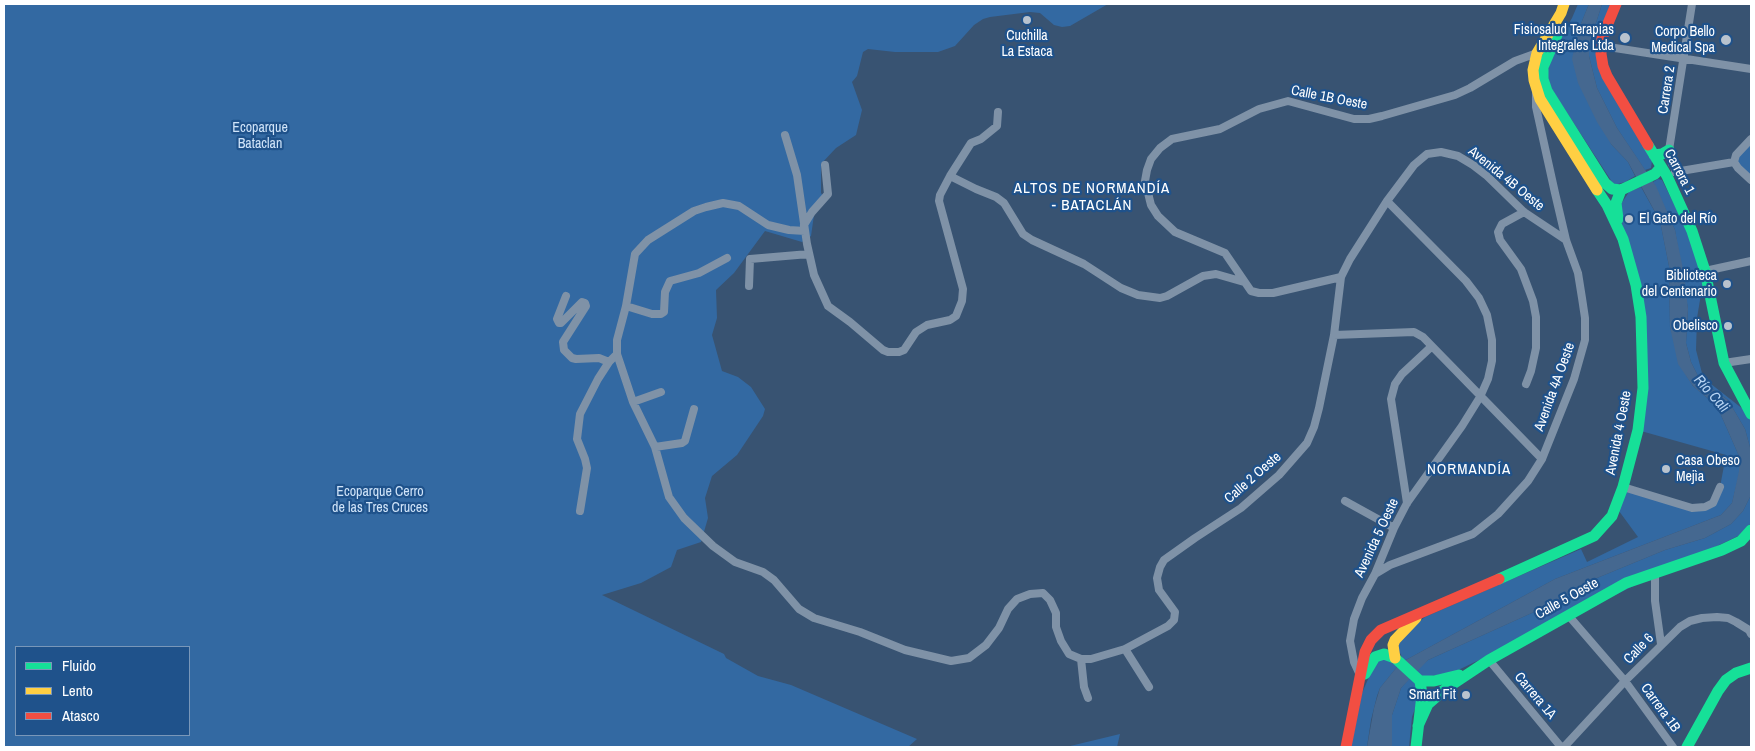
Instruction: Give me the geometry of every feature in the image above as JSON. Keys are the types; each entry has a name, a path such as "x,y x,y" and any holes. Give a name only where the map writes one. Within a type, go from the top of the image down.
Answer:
{"main road":[{"name":"Avenida 4 Oeste","path":"1346,747 1360,674 1370,640 1382,630 1594,536 1612,516 1623,487 1638,430 1643,388 1639,302 1623,239 1607,205 1540,97 1533,70 1537,53 1564,4"},
{"name":"Avenida 4 Oeste","path":"1573,4 1544,60 1540,97 1605,183 1612,189 1624,188"},
{"name":"Carrera 1","path":"1616,4 1605,28 1602,46 1601,54 1607,76 1654,155 1660,172 1692,231 1705,270 1724,363 1751,414"},
{"path":"1654,155 1670,150"},
{"path":"1623,239 1616,202 1624,188 1660,172"},
{"name":"Calle 5 Oeste","path":"1418,726 1428,704 1444,690 1489,660 1626,583 1722,550 1741,541 1751,530"},
{"path":"1396,660 1393,645 1395,640 1422,613"},
{"path":"1357,693 1375,657 1384,654 1396,660 1418,679 1434,681 1454,677 1489,660"},
{"path":"1686,747 1718,690 1726,680 1736,673 1751,668"},
{"path":"1416,747 1422,695 1418,679"}],"street":[{"name":"Carrera 2","path":"1660,172 1670,150 1692,4"},
{"path":"1602,46 1751,69"},
{"name":"Calle 1B Oeste","path":"1244,282 1225,253 1175,232 1158,216 1151,205 1145,182 1151,158 1160,148 1172,140 1220,129 1259,109 1288,101 1354,119 1369,119 1382,116 1455,95 1515,61 1537,53"},
{"name":"Avenida 4A Oeste","path":"1375,574 1390,565 1473,534 1485,526 1514,498 1528,482 1542,459 1574,379 1585,340 1585,318 1578,273 1566,240 1540,97"},
{"path":"785,135 797,175 804,228 814,275 828,306 883,350 899,352 904,350 916,332 927,325 950,320 956,316 962,301 963,289 939,201 940,195 971,143 990,134 997,126 998,112"},
{"path":"1751,139 1736,155 1734,162 1751,180"},
{"path":"1670,150 1672,164 1679,170"},
{"name":"Avenida 4B Oeste","path":"1387,201 1414,165 1427,154 1441,152 1458,156 1473,165 1524,212 1566,240"},
{"path":"1660,172 1734,162"},
{"path":"804,228 812,212 828,194 825,165"},
{"path":"950,176 1004,203 1018,228 1032,240 1084,264 1121,288 1138,295 1160,298 1203,276 1216,274 1244,282 1251,290 1259,293 1273,293 1342,277"},
{"name":"Calle 2 Oeste","path":"1081,659 1091,659 1125,649 1168,626 1174,620 1175,612 1159,590 1157,578 1164,560 1242,508 1279,476 1307,443 1319,408 1334,336 1342,277 1350,259 1387,201"},
{"name":"Avenida 5 Oeste","path":"1360,674 1354,662 1350,641 1362,598 1407,503 1462,426 1480,397 1488,379 1492,361 1492,340 1487,315 1479,298 1466,281 1387,201"},
{"path":"804,228 789,230 768,225 739,206 723,204 706,206 694,211 648,240 635,254 626,306 617,340 617,354 633,402 656,447 669,496 684,518 713,546 735,562 763,572 774,580 799,609 814,618 860,632 905,650 951,660 969,658 986,645 999,628 1008,608 1017,599 1030,594 1043,593 1050,600 1056,614 1056,628 1061,641 1069,654 1081,659 1084,686 1088,698"},
{"path":"1524,212 1502,224 1498,232 1500,240 1521,269 1533,301 1536,348 1526,384"},
{"path":"749,286 750,259 809,254"},
{"path":"626,306 652,314 662,314 665,292 670,281 699,273 727,258"},
{"path":"1705,270 1751,262"},
{"path":"566,296 557,319 558,323 561,323 582,302 585,302 586,306 563,342 564,350 572,358 599,358 609,362"},
{"path":"1334,336 1414,332 1423,337 1542,459"},
{"path":"1407,503 1391,399 1395,384 1402,374 1431,347"},
{"path":"580,510 586,468 585,459 577,439 580,414 598,379 609,362 617,354"},
{"path":"1724,363 1751,359"},
{"path":"633,402 661,392"},
{"path":"656,447 685,441 694,409"},
{"path":"1623,487 1692,508 1705,507 1713,502 1720,487"},
{"path":"1345,501 1394,528"},
{"path":"1655,572 1655,601 1660,644"},
{"name":"Carrera 1B","path":"1568,615 1625,681 1673,747"},
{"name":"Calle 6","path":"1563,747 1660,644 1680,627 1702,618 1728,618 1744,626 1751,634"},
{"path":"1125,649 1149,687"},
{"name":"Carrera 1A","path":"1489,660 1563,747"}],"green space":[{"name":"Ecoparque Cerro de las Tres Cruces","path":"4,4 1108,4 1070,26 1062,27 1054,25 1040,13 1030,12 990,17 974,25 955,46 938,52 895,52 868,49 863,52 857,76 852,82 862,110 856,135 836,148 821,164 821,193 826,200 814,215 811,236 802,242 765,231 734,273 716,290 717,318 712,335 722,371 738,377 751,387 765,409 763,416 737,455 712,476 705,498 708,518 701,542 677,550 671,567 641,583 602,595 724,654 726,658 758,676 791,685 917,739 908,747 4,747"},
{"path":"1578,4 1589,4 1578,31 1611,144 1628,162 1635,176 1625,182 1614,185 1551,88 1547,75 1551,55"},
{"path":"1602,4 1610,4 1596,46 1652,161 1651,168 1645,170 1617,128 1597,88 1589,56 1589,45"},
{"path":"1751,139 1751,180 1738,168 1736,155"},
{"path":"1658,179 1662,180 1688,232 1705,282 1697,318 1696,350 1702,373 1711,384 1748,413 1751,421 1751,451 1745,429 1728,400 1700,380 1691,362 1686,343 1688,309 1675,230 1653,182"},
{"path":"1641,187 1660,221 1669,266 1670,327 1686,375 1693,386 1717,406 1739,456 1740,471 1732,503 1721,515 1555,579 1404,661 1396,645 1397,641 1425,617 1581,549 1587,562 1638,537 1619,511 1627,488 1692,508 1705,507 1720,487 1726,455 1641,431 1647,388 1622,223 1621,204 1629,192"},
{"path":"1751,495 1751,523 1738,536 1454,672 1421,678 1415,671 1428,660 1545,607 1597,578 1665,550 1705,538 1731,524 1743,511"},
{"path":"1389,659 1397,667 1380,688 1377,696 1367,747 1351,747 1362,693 1373,668 1379,660"},
{"path":"1410,678 1417,685 1418,700 1412,717 1409,747 1392,747 1392,715 1401,688"},
{"path":"1120,734 1117,747 1066,747"}],"water":[{"name":"Río Cali","path":"1589,4 1602,4 1589,45 1589,56 1597,88 1617,128 1656,186 1675,230 1684,274 1688,309 1686,343 1691,362 1700,380 1728,400 1745,429 1751,451 1751,495 1743,511 1731,524 1705,538 1665,550 1597,578 1545,607 1428,660 1401,688 1392,715 1392,747 1367,747 1374,708 1380,688 1404,661 1555,579 1721,515 1732,503 1739,471 1739,456 1717,406 1693,386 1678,364 1670,327 1669,266 1660,221 1628,162 1611,144 1597,122 1578,83 1572,59 1578,31"}],"traffic: fast":[{"path":"1557,35 1543,67 1543,79 1547,91 1605,183 1612,189 1621,190"},
{"path":"1648,145 1667,176 1692,231 1705,271 1724,363 1751,414"},
{"path":"1654,155 1662,154 1669,150"},
{"path":"1618,219 1616,203 1621,190 1655,174 1661,167"},
{"path":"1499,579 1594,536 1612,516 1623,487 1638,430 1643,388 1641,317 1636,285 1623,239 1607,205 1597,190"},
{"path":"1418,726 1428,704 1444,690 1489,660 1626,583 1722,550 1741,541 1751,530"},
{"path":"1365,674 1375,657 1384,654 1395,658 1420,681 1434,681 1459,675"},
{"path":"1687,747 1726,680 1736,673 1751,668"},
{"path":"1416,747 1422,695 1420,681"}],"traffic: slow":[{"path":"1564,4 1561,13 1537,53 1533,70 1534,80 1540,99 1597,190"},
{"path":"1395,658 1393,645 1395,640 1416,618"}],"traffic: jam":[{"path":"1616,4 1602,38 1601,54 1603,66 1648,145"},
{"path":"1346,747 1365,652 1371,640 1381,630 1499,579"}],"place":[{"name":"Cuchilla La Estaca","path":"1027,20"},
{"name":"Fisiosalud Terapias Integrales Ltda","path":"1625,38"},
{"name":"Corpo Bello Medical Spa","path":"1726,40"},
{"name":"El Gato del Río","path":"1629,219"},
{"name":"Biblioteca del Centenario","path":"1727,284"},
{"name":"Obelisco","path":"1728,326"},
{"name":"Casa Obeso Mejìa","path":"1666,469"},
{"name":"Smart Fit","path":"1466,695"}],"district":[{"name":"ALTOS DE NORMANDÍA - BATACLÁN","path":"1092,198"},
{"name":"NORMANDÍA","path":"1469,470"}],"park label":[{"name":"Ecoparque Bataclan","path":"260,136"}]}
